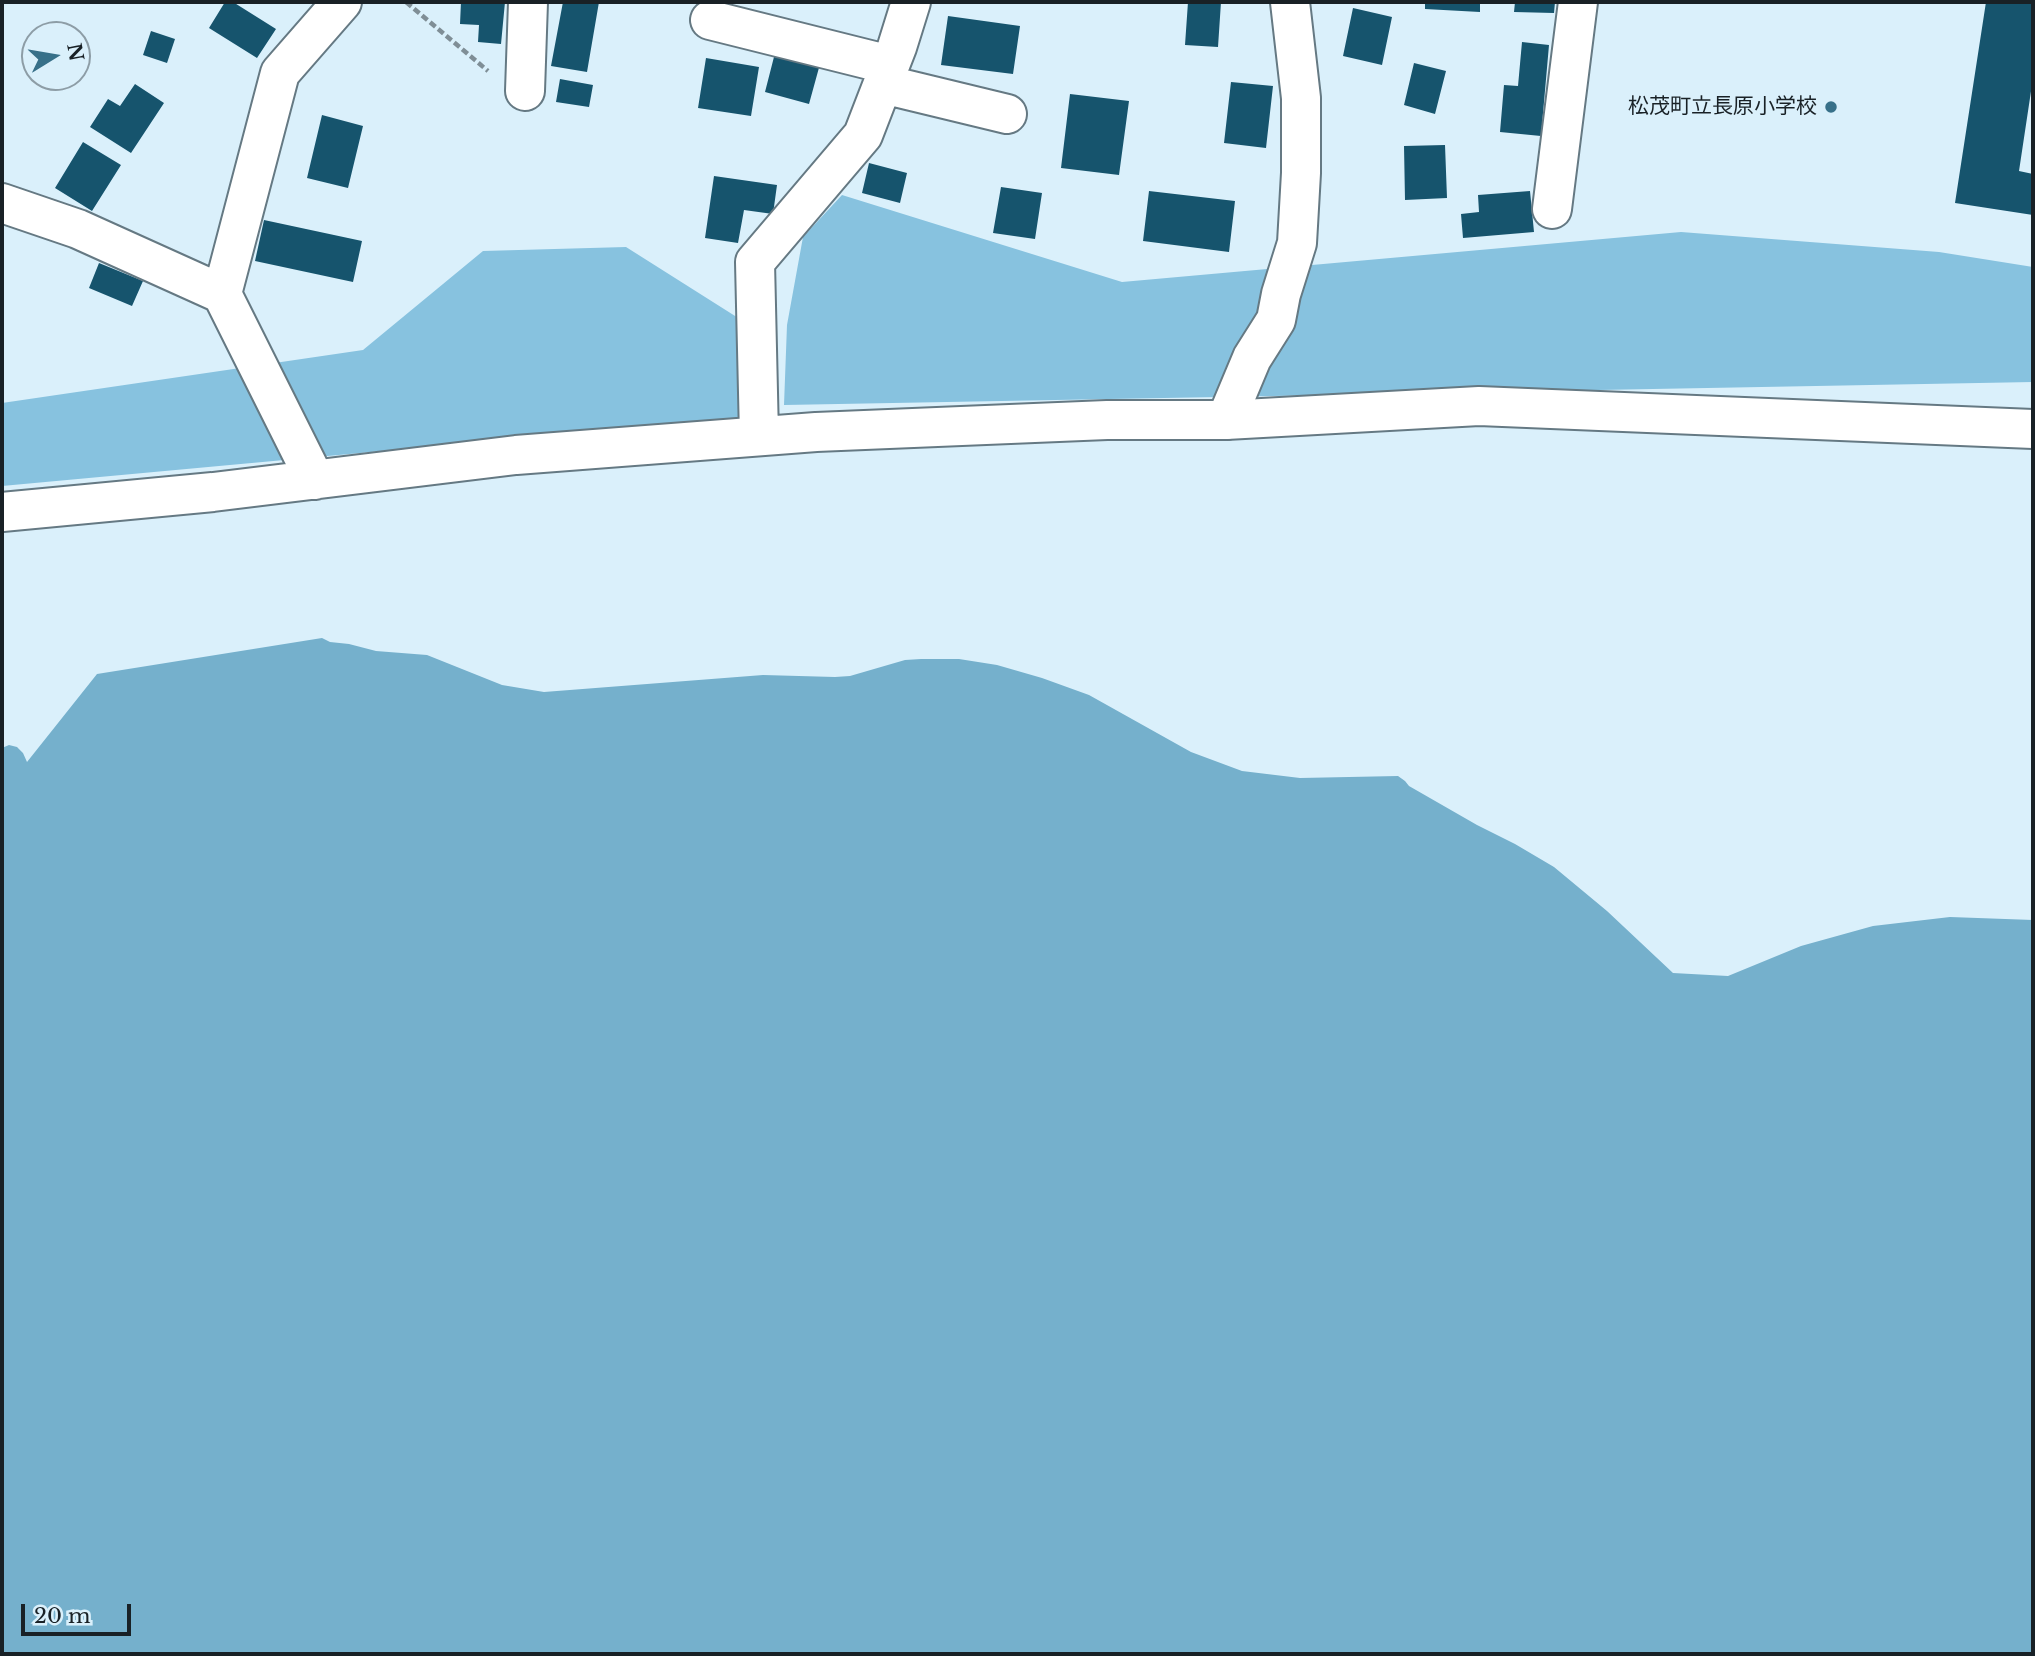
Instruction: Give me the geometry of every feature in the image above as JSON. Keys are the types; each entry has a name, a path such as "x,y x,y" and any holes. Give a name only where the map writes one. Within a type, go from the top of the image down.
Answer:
{"street":[{"path":"222,294 280,73 342,2"},
{"path":"525,91 528,2"},
{"path":"759,436 755,262 863,135 911,2"},
{"path":"1226,420 1252,358 1276,320 1297,243 1301,98 1290,2"},
{"path":"1552,209 1578,2"},
{"path":"710,20 1007,114"},
{"path":"2,203 78,229 222,294 315,480"},
{"path":"2,512 213,492 516,455 759,436 1107,419 1226,420 1479,405 2033,429"}],"path":[{"path":"406,2 511,90 525,91"}],"shaded area":[{"path":"842,195 1122,282 1681,232 1939,252 2033,267 2033,382 784,405 787,325 803,237"},
{"path":"626,247 743,321 751,417 2,486 2,403 363,350 483,251"},
{"path":"322,638 376,651 427,655 502,685 544,692 763,675 850,676 905,660 921,659 959,659 997,665 1089,695 1191,752 1242,771 1300,778 1398,776 1409,786 1554,867 1607,911 1673,973 1728,976 1801,946 1873,926 1950,917 2033,920 2033,1654 2,1654 2,748 9,745 17,747 27,762 97,674"}],"building":[{"path":"225,2 233,2 276,29 257,58 209,28"},
{"path":"461,2 505,2 501,44 478,42 479,25 460,24"},
{"path":"563,2 599,2 587,72 551,66"},
{"path":"1188,2 1221,2 1218,47 1185,45"},
{"path":"1425,2 1480,2 1480,12 1425,9"},
{"path":"1515,2 1555,2 1554,13 1514,12"},
{"path":"1986,2 2033,2 2033,78 2019,171 2033,174 2033,215 1955,203"},
{"path":"1353,8 1392,17 1382,65 1343,56"},
{"path":"948,16 1020,26 1013,74 941,65"},
{"path":"151,31 175,39 167,63 143,55"},
{"path":"1522,42 1549,45 1541,136 1500,132 1504,85 1518,86"},
{"path":"775,53 820,64 809,104 765,92"},
{"path":"706,58 759,67 751,116 698,108"},
{"path":"1414,63 1446,71 1435,114 1404,105"},
{"path":"560,79 593,85 589,107 556,102"},
{"path":"1231,82 1273,86 1266,148 1224,143"},
{"path":"135,84 164,103 131,153 90,127 108,99 120,106"},
{"path":"1070,94 1129,101 1119,175 1061,168"},
{"path":"322,115 363,126 348,188 307,178"},
{"path":"83,142 121,165 92,211 55,188"},
{"path":"1445,145 1447,198 1405,200 1404,146"},
{"path":"869,163 907,173 900,203 862,193"},
{"path":"714,176 777,185 773,214 744,210 738,243 705,238"},
{"path":"1001,187 1042,193 1035,239 993,233"},
{"path":"1149,191 1235,201 1229,252 1143,241"},
{"path":"1530,191 1534,232 1463,238 1461,214 1479,212 1478,195"},
{"path":"264,220 362,241 353,282 255,261"},
{"path":"99,263 143,281 132,306 89,288"}],"place":[{"name":"松茂町立長原小学校","path":"1831,107"}]}
